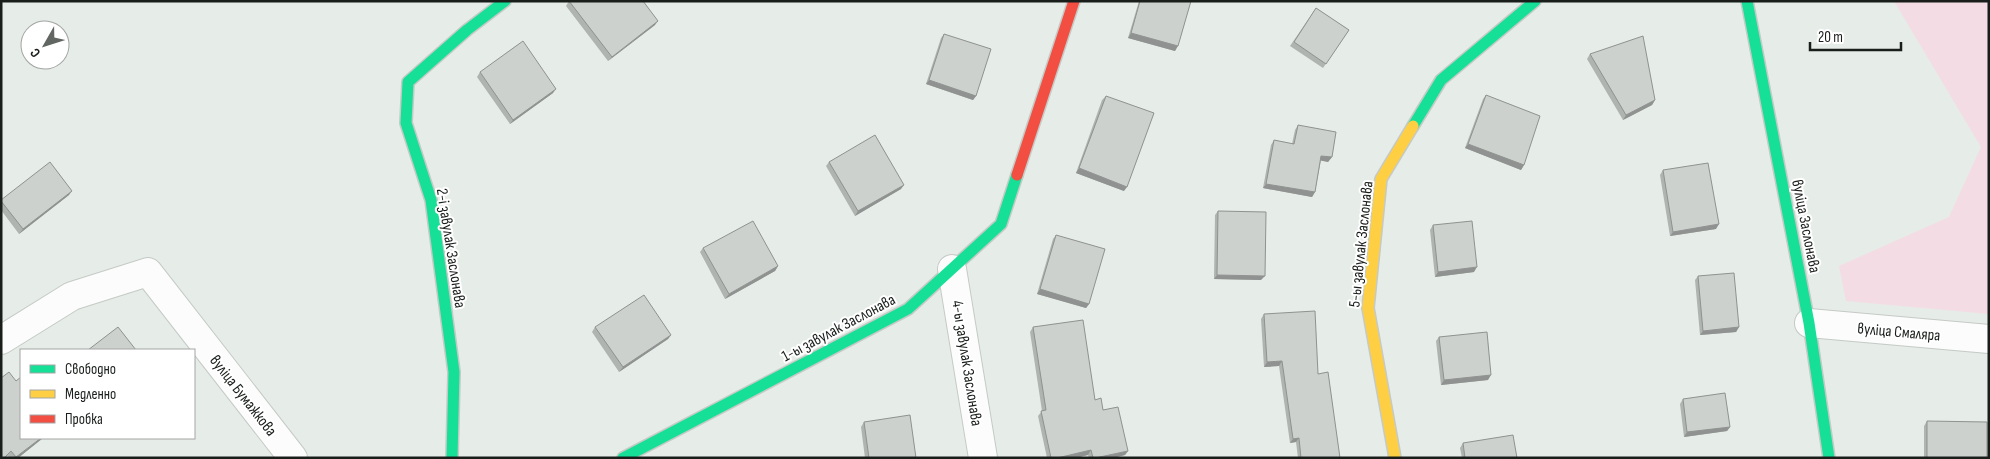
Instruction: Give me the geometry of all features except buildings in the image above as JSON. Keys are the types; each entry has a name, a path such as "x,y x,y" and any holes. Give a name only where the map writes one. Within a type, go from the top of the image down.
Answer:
{"street":[{"name":"2-і завулак Заслонава","path":"452,458 454,372 431,200 406,124 408,82 466,30 505,1"},
{"name":"1-ы завулак Заслонава","path":"623,458 908,309 1001,224 1074,1"},
{"name":"5-ы завулак Заслонава","path":"1395,458 1368,308 1382,179 1441,80 1535,1"},
{"name":"вуліца Заслонава","path":"1747,1 1809,323 1829,458"},
{"name":"4-ы завулак Заслонава","path":"952,269 983,458"},
{"name":"вуліца Бумажкова","path":"1,340 72,296 148,272 293,458"},
{"name":"вуліца Смаляра","path":"1809,323 1989,339"}],"shaded area":[{"path":"1894,1 1989,1 1989,314 1846,301 1839,266 1949,217 1981,147"}],"traffic: fast":[{"path":"452,458 454,372 431,200 406,123 408,82 467,30 505,1"},
{"path":"1413,126 1441,80 1535,1"},
{"path":"1747,1 1809,323 1829,458"},
{"path":"623,458 908,309 1001,224 1017,175"}],"traffic: slow":[{"path":"1395,458 1368,308 1381,179 1413,126"}],"traffic: jam":[{"path":"1017,175 1074,1"}]}
